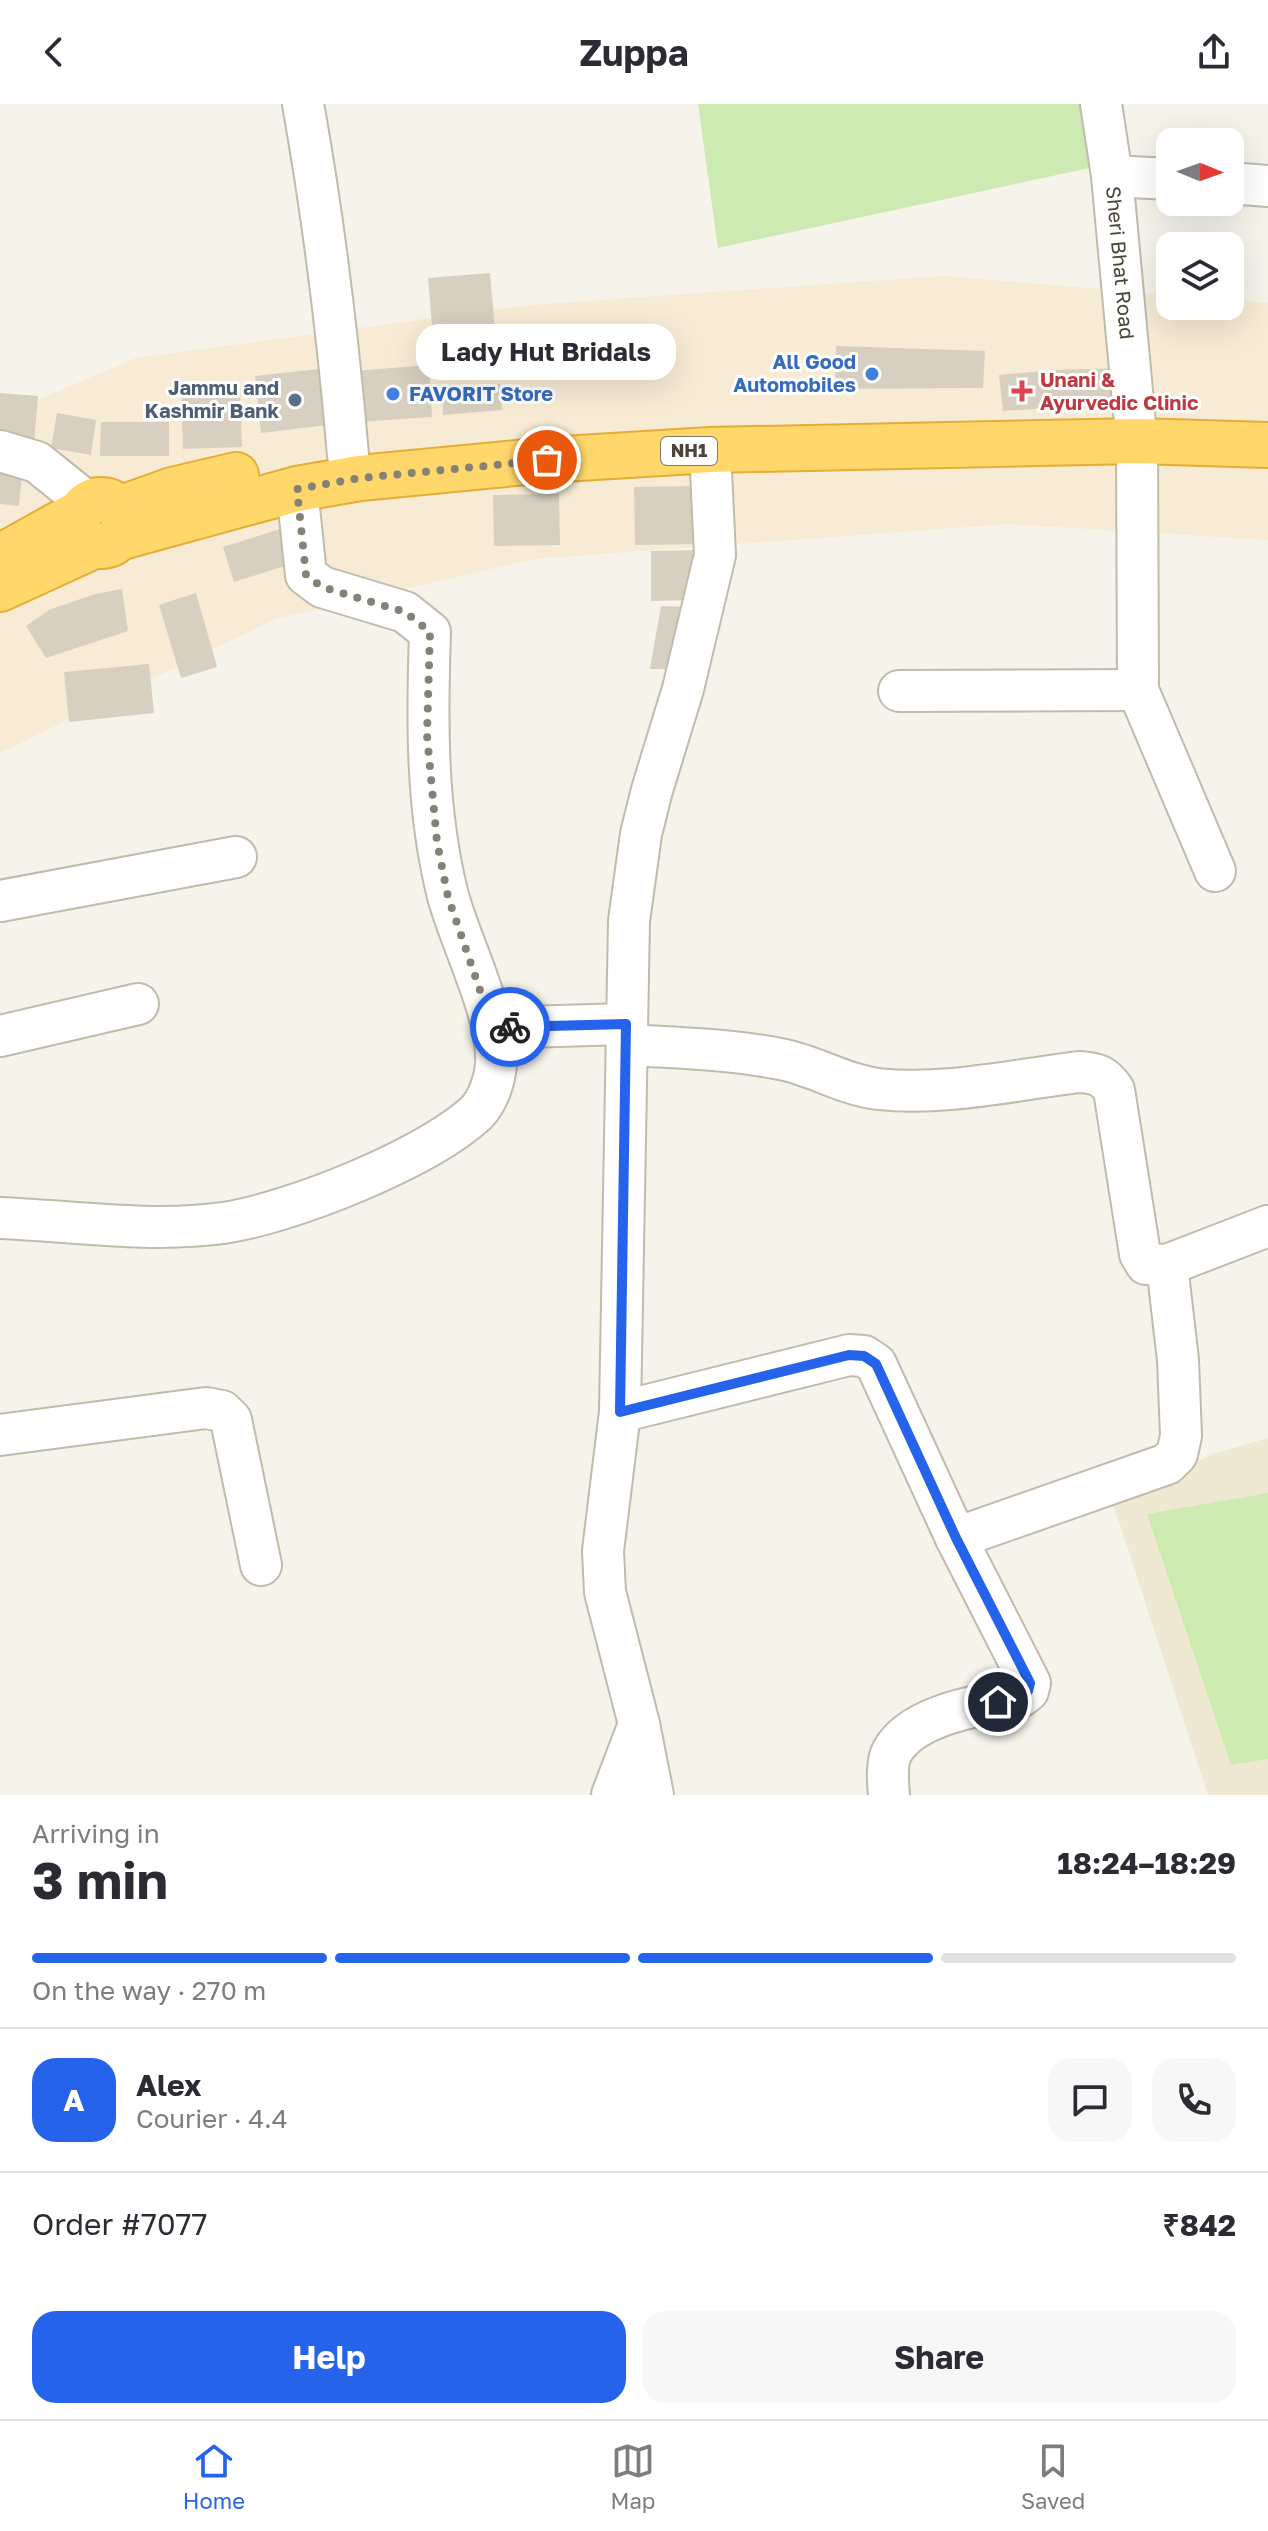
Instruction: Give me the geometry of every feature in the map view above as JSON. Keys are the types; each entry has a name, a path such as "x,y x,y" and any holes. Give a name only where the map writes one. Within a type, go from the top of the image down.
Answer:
{"highway":[{"name":"NH1","path":"0,589 100,522 223,507 360,478 516,463 710,450 1268,424"},
{"name":"NH1","path":"0,557 100,522 172,490 215,479 348,455 545,435 711,425 931,426 1136,432 1268,445"}],"street":[{"path":"303,104 320,198 348,455"},
{"name":"Sheri Bhat Road","path":"1101,104 1112,176 1136,432 1138,690"},
{"path":"1112,176 1156,178"},
{"path":"1244,184 1268,186"},
{"path":"653,1795 639,1724 605,1592 603,1551 620,1412 629,921 641,834 683,689 715,555 710,450"},
{"path":"0,451 37,462 69,485 100,522"},
{"path":"0,1218 124,1225 209,1224 274,1210 421,1151 476,1113 493,1083 496,1062 493,1028 448,897 437,842 427,735 430,632 405,612 322,587 306,575 297,489"},
{"path":"899,691 1138,690 1215,871"},
{"path":"0,901 236,857"},
{"path":"0,1036 138,1004"},
{"path":"493,1028 627,1035 788,1060 850,1083 901,1090 934,1090 1095,1072 1107,1079 1114,1090 1140,1254 1146,1264 1167,1265 1268,1226"},
{"path":"956,1538 1167,1464 1177,1454 1181,1436 1178,1360 1167,1265"},
{"path":"620,1412 849,1355 864,1356 876,1364 956,1538 1030,1683 1028,1691 1020,1697 954,1711 923,1725 903,1739 891,1753 889,1795"},
{"path":"0,1435 206,1408 222,1411 231,1420 261,1565"},
{"path":"612,1795 639,1724"}],"shaded area":[{"path":"943,276 1156,294 1156,320 1244,320 1244,301 1268,303 1268,540 1009,524 534,559 275,619 0,753 0,416 136,358 531,305"},
{"path":"1268,1438 1268,1795 1208,1795 1113,1504 1213,1454"}],"green space":[{"path":"698,104 1087,104 1099,166 718,248"},
{"path":"1268,1493 1268,1759 1231,1765 1147,1514"}],"building":[{"path":"490,273 495,331 433,336 428,278"},
{"path":"836,346 985,351 983,388 835,389"},
{"name":"FAVORIT Store","path":"429,365 432,417 358,422 354,371"},
{"name":"Jammu and Kashmir Bank","path":"328,368 335,424 261,433 255,376"},
{"path":"1120,368 1123,403 1003,411 999,375"},
{"path":"500,384 502,410 443,415 442,389"},
{"path":"240,387 242,447 183,449 181,389"},
{"path":"0,393 38,396 34,444 0,441"},
{"path":"57,413 96,420 91,455 51,448"},
{"path":"101,422 169,422 169,456 100,456"},
{"path":"0,462 23,464 19,506 0,504"},
{"path":"701,486 701,544 635,545 634,487"},
{"path":"559,494 560,545 494,546 493,495"},
{"path":"290,526 294,563 234,582 223,547"},
{"path":"699,550 693,600 651,601 651,551"},
{"path":"122,589 128,631 46,658 26,626 49,610 95,594"},
{"path":"196,593 217,667 181,678 159,605"},
{"path":"661,606 692,607 681,669 650,669"},
{"path":"149,664 154,713 69,722 64,672"}],"way so far":[{"path":"510,1027 493,1028 448,897 437,842 427,735 430,632 405,612 322,587 306,575 297,489 360,478 547,460"}],"place":[{"name":"All Good Automobiles","path":"872,374"},
{"name":"Unani & Ayurvedic Clinic","path":"1022,391"},
{"name":"FAVORIT Store","path":"393,394"},
{"name":"Jammu and Kashmir Bank","path":"295,400"},
{"name":"Lady Hut Bridals","path":"547,460"}],"route":[{"path":"510,1027 626,1024 620,1412 849,1355 864,1356 876,1364 956,1538 1030,1683 1028,1691 1020,1697 998,1702"}]}
